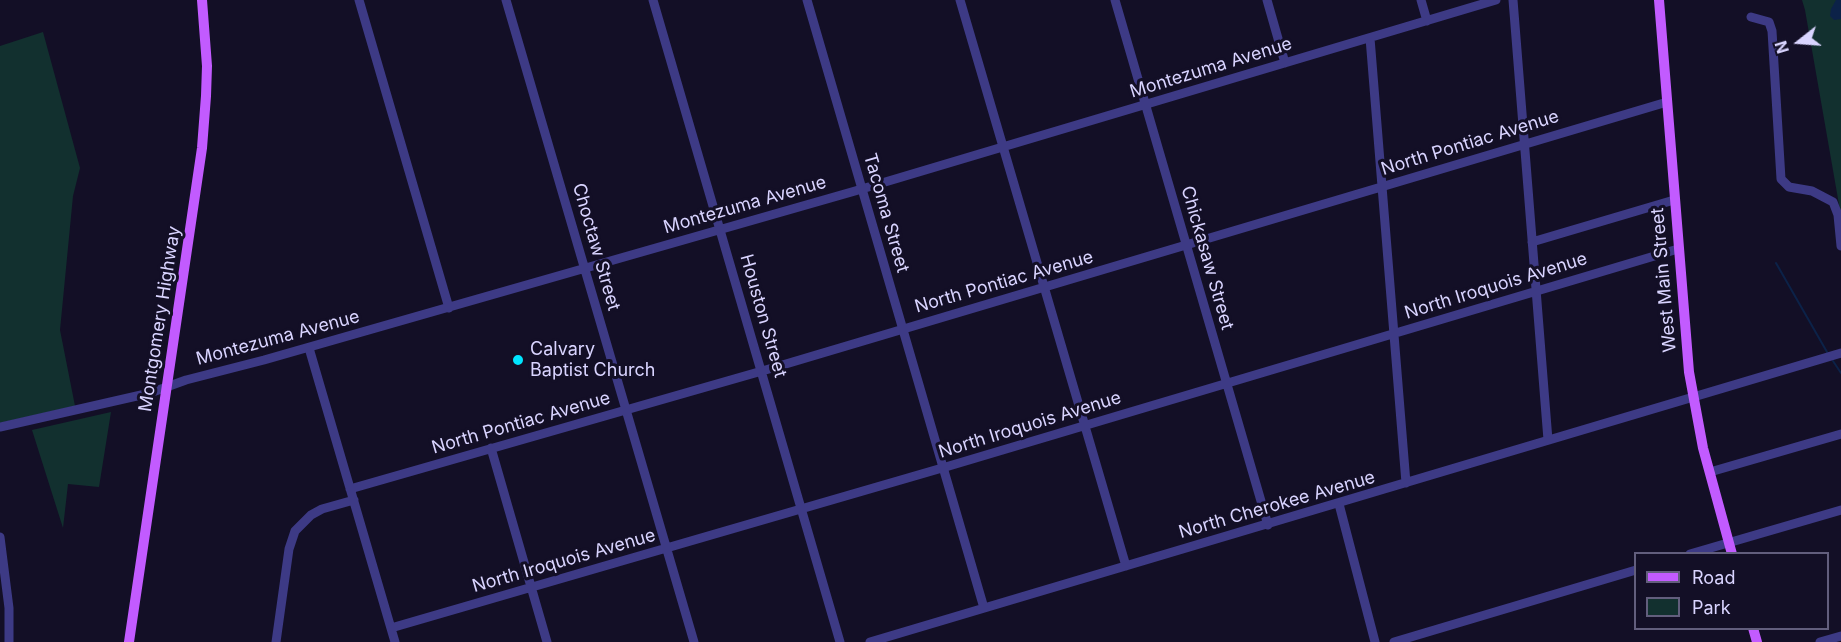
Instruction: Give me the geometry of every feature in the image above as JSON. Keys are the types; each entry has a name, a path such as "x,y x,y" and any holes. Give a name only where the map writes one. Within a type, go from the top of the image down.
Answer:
{"main road":[{"name":"Montgomery Highway","path":"129,642 205,124 207,66 202,0"},
{"name":"West Main Street","path":"1659,0 1692,396 1732,552"}],"street":[{"path":"359,0 448,308"},
{"name":"Choctaw Street","path":"506,0 694,642"},
{"name":"Houston Street","path":"653,0 840,642"},
{"name":"Tacoma Street","path":"807,0 984,608"},
{"path":"960,0 1126,566"},
{"name":"Chickasaw Street","path":"1114,0 1268,525"},
{"path":"1267,0 1285,63"},
{"path":"1422,0 1427,21"},
{"name":"Montezuma Avenue","path":"0,427 150,393 186,380 309,348 862,189 1496,0"},
{"path":"1513,0 1548,440"},
{"path":"1751,17 1769,22 1772,31 1781,179 1789,187 1812,190 1833,202 1838,214 1841,246"},
{"path":"1370,38 1406,483"},
{"name":"North Pontiac Avenue","path":"350,489 762,371 1667,102"},
{"path":"1532,242 1674,200"},
{"name":"North Iroquois Avenue","path":"391,628 944,468 1678,249"},
{"path":"309,348 395,642"},
{"name":"North Cherokee Avenue","path":"870,642 1841,353"},
{"path":"1710,472 1841,434"},
{"path":"491,448 547,642"},
{"path":"276,642 289,549 295,531 310,515 322,508 354,500"},
{"path":"1339,504 1375,642"},
{"path":"1696,552 1841,510"},
{"path":"0,537 9,608 9,642"},
{"path":"1394,642 1634,570"},
{"path":"1820,642 1841,636"}],"green space":[{"path":"1802,0 1841,0 1841,216 1805,10"},
{"path":"43,32 80,168 73,196 60,330 75,406 0,423 0,46"},
{"path":"111,412 99,487 68,484 63,528 32,430"}],"water":[{"path":"1836,0 1841,0 1841,19 1834,20 1830,16"}],"waterway":[{"path":"1776,263 1827,352"},
{"path":"1833,361 1841,373"}],"place":[{"name":"Calvary Baptist Church","path":"518,360"}]}
